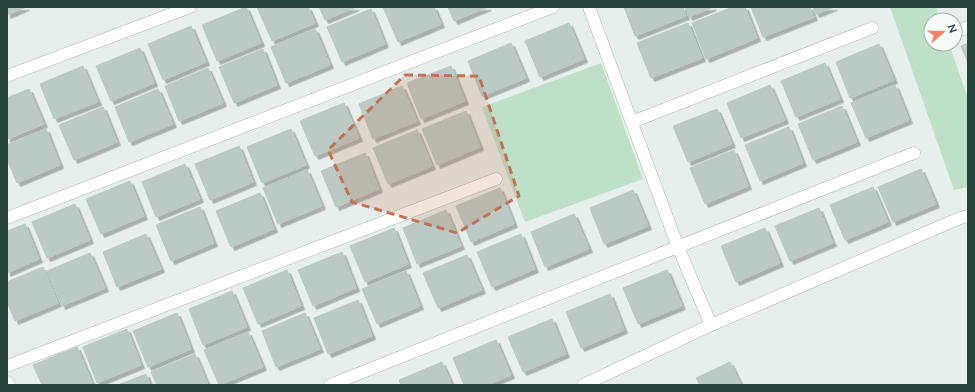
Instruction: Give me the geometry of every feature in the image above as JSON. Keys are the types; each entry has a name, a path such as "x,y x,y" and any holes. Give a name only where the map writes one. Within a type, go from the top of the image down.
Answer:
{"street":[{"path":"7,76 190,7"},
{"path":"7,218 553,7"},
{"path":"589,7 678,247 711,325"},
{"path":"632,122 872,28"},
{"path":"330,385 914,153"},
{"path":"7,366 496,179"},
{"path":"583,385 711,325 968,216"}],"highlighted area":[{"path":"405,75 479,76 519,196 457,233 352,202 328,150"}],"green space":[{"path":"890,7 936,7 938,12 923,12 923,52 952,52 968,98 968,187 954,190"},
{"path":"601,63 643,179 525,222 482,107"}],"building":[{"path":"7,7 26,7 7,15"},
{"path":"246,7 261,43 217,61 202,25"},
{"path":"257,7 308,7 315,23 272,41"},
{"path":"319,7 356,7 325,20"},
{"path":"383,7 434,7 441,24 398,42"},
{"path":"448,7 488,7 454,21"},
{"path":"624,7 683,7 686,16 635,36"},
{"path":"685,7 713,7 689,17"},
{"path":"733,7 745,7 757,38 706,59 692,23"},
{"path":"751,7 810,7 814,17 763,37"},
{"path":"813,7 834,7 816,14"},
{"path":"371,9 385,44 342,62 327,27"},
{"path":"569,23 584,59 540,77 525,41"},
{"path":"688,23 702,58 651,78 637,43"},
{"path":"191,26 206,62 163,80 148,44"},
{"path":"315,29 330,65 286,83 271,47"},
{"path":"511,43 526,78 482,96 468,61"},
{"path":"968,43 968,63 963,51 963,45"},
{"path":"879,44 894,80 850,98 836,62"},
{"path":"140,48 154,83 111,101 96,66"},
{"path":"263,49 277,85 234,103 219,67"},
{"path":"825,63 840,99 796,117 781,81"},
{"path":"83,66 98,102 54,119 40,84"},
{"path":"451,66 465,101 421,119 407,83"},
{"path":"208,68 223,103 179,121 165,86"},
{"path":"770,85 785,120 741,138 727,103"},
{"path":"895,85 909,120 866,138 851,103"},
{"path":"402,86 417,121 373,139 359,104"},
{"path":"29,89 44,124 7,139 7,98"},
{"path":"158,89 173,124 129,142 115,107"},
{"path":"344,103 359,138 315,156 300,121"},
{"path":"842,106 857,142 813,160 798,124"},
{"path":"103,107 117,142 74,160 59,125"},
{"path":"717,109 732,144 688,162 673,126"},
{"path":"466,111 480,147 437,165 422,129"},
{"path":"789,127 803,163 760,181 745,145"},
{"path":"46,129 60,165 17,183 7,159 7,145"},
{"path":"291,129 306,165 262,183 247,147"},
{"path":"417,130 432,166 388,184 373,148"},
{"path":"239,146 253,182 210,200 195,164"},
{"path":"734,150 748,186 705,204 690,168"},
{"path":"365,153 379,189 336,207 321,171"},
{"path":"185,164 200,199 156,217 142,182"},
{"path":"921,169 936,204 893,222 878,187"},
{"path":"307,170 322,206 278,224 263,188"},
{"path":"130,181 144,216 101,234 86,199"},
{"path":"873,187 888,222 845,240 830,205"},
{"path":"500,188 514,224 471,242 456,206"},
{"path":"633,190 648,226 604,244 590,208"},
{"path":"260,193 274,229 231,247 216,211"},
{"path":"75,204 90,240 47,258 32,222"},
{"path":"200,207 214,243 171,261 156,225"},
{"path":"819,208 833,243 790,261 775,226"},
{"path":"446,210 461,246 417,264 403,228"},
{"path":"574,214 589,249 545,267 531,232"},
{"path":"25,224 39,259 7,273 7,231"},
{"path":"394,228 408,264 365,282 350,246"},
{"path":"765,228 780,263 736,282 721,246"},
{"path":"146,234 161,269 117,287 103,252"},
{"path":"521,234 535,269 492,287 477,252"},
{"path":"342,252 356,288 313,306 298,270"},
{"path":"90,253 105,288 62,306 47,271"},
{"path":"467,255 482,290 438,308 423,273"},
{"path":"43,267 58,303 15,321 7,302 7,282"},
{"path":"287,270 301,306 258,324 243,288"},
{"path":"667,270 682,306 638,324 623,288"},
{"path":"406,271 420,306 377,324 362,289"},
{"path":"232,291 247,327 203,345 189,309"},
{"path":"610,294 624,330 581,348 566,312"},
{"path":"358,300 372,336 328,354 314,318"},
{"path":"177,313 191,349 148,367 133,331"},
{"path":"305,313 320,349 276,367 262,331"},
{"path":"552,319 566,354 523,372 508,337"},
{"path":"127,329 141,365 97,383 83,347"},
{"path":"248,332 263,367 219,385 204,350"},
{"path":"496,340 511,375 487,385 464,385 453,358"},
{"path":"77,347 92,383 86,385 42,385 33,365"},
{"path":"195,354 208,385 157,385 151,372"},
{"path":"442,362 452,385 401,385 399,380"},
{"path":"730,362 741,385 700,385 696,378"},
{"path":"146,374 150,385 118,385"}]}
